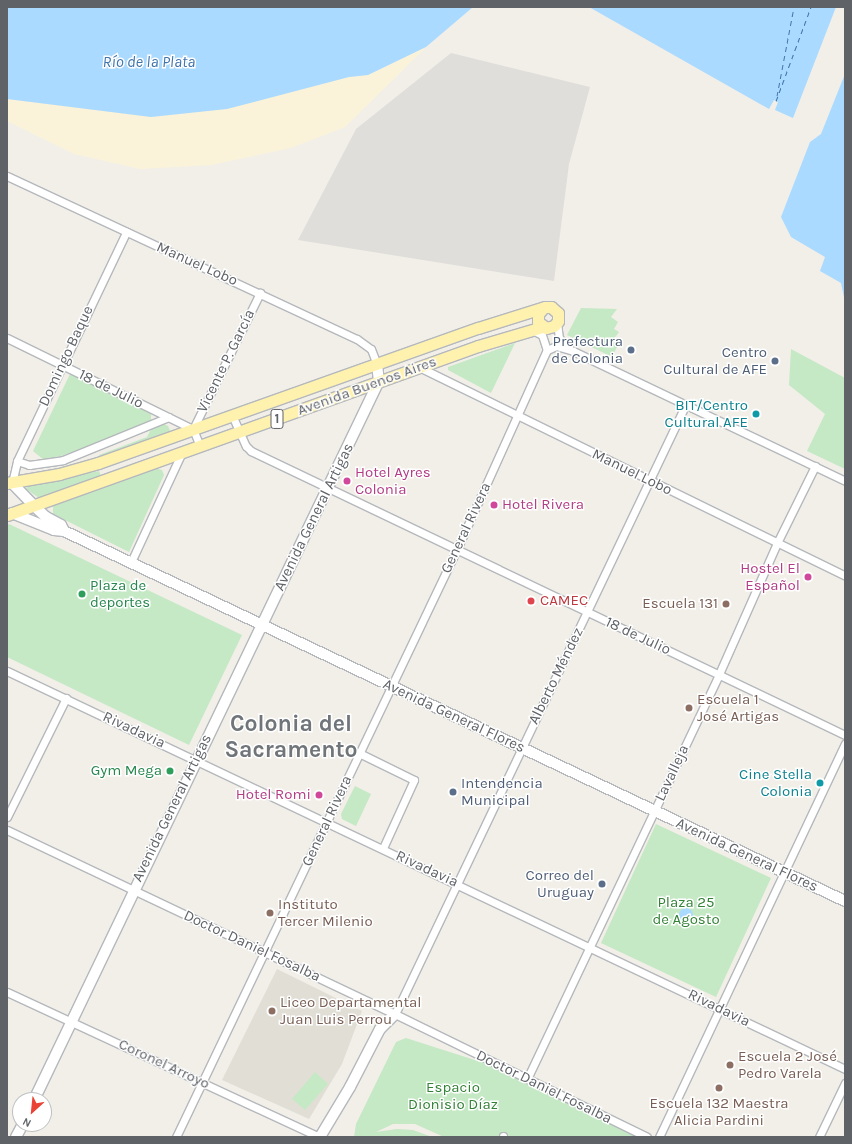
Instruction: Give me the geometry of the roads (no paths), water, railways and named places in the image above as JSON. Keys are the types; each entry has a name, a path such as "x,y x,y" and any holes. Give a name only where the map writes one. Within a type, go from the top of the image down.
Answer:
{"main road":[{"path":"537,328 537,317 542,308 548,307 556,311 557,322"},
{"name":"Avenida Buenos Aires","path":"10,483 98,463 474,330 542,308"},
{"name":"Avenida Buenos Aires","path":"10,514 182,452 240,433 478,346 537,328 551,328 557,322"},
{"path":"474,330 478,346"}],"street":[{"name":"Manuel Lobo","path":"7,176 357,339 370,349 377,365"},
{"name":"Domingo Baque","path":"10,483 17,460 126,232"},
{"name":"Vicente P. García","path":"193,430 260,293"},
{"path":"557,322 561,341 573,351"},
{"path":"537,328 542,335 547,350 556,346 573,351 845,481"},
{"name":"18 de Julio","path":"7,338 193,430"},
{"name":"General Rivera","path":"176,1137 457,549 547,350"},
{"path":"377,365 379,381"},
{"name":"Manuel Lobo","path":"419,367 518,417 845,576"},
{"name":"Avenida General Artigas","path":"38,1092 133,890 379,381"},
{"name":"Alberto Méndez","path":"395,1014 686,404"},
{"name":"18 de Julio","path":"232,415 246,446 252,451 845,734"},
{"path":"17,460 29,465 63,460 169,417"},
{"path":"193,430 200,446"},
{"path":"131,562 182,452"},
{"name":"Lavalleja","path":"527,1079 718,674 777,543 815,466"},
{"name":"Avenida General Flores","path":"10,483 33,506 46,517 60,525 64,531"},
{"name":"Avenida General Flores","path":"10,514 54,530 64,531 131,562 845,901"},
{"name":"Rivadavia","path":"7,671 458,883 845,1069"},
{"path":"7,817 66,698"},
{"path":"659,1137 721,1009 845,744"},
{"path":"359,753 414,780 383,848"},
{"name":"Doctor Daniel Fosalba","path":"7,830 395,1014 647,1137"},
{"name":"Coronel Arroyo","path":"7,992 320,1137"},
{"path":"320,1137 350,1087 380,1029 395,1014"},
{"path":"818,1137 845,1083"}],"water":[{"name":"Río de la Plata","path":"7,7 473,7 426,47 368,75 349,77 227,109 151,117 7,99"},
{"path":"589,7 836,7 793,118 775,110 778,102 774,100 769,109"},
{"path":"845,74 845,302 841,283 820,271 825,257 791,237 781,217 810,142 821,134"},
{"path":"686,908 691,910 693,915 691,920 686,922 681,920 679,915 681,910"}],"place":[{"name":"Prefectura de Colonia","path":"631,350"},
{"name":"Centro Cultural de AFE","path":"775,361"},
{"name":"BIT/Centro Cultural AFE","path":"756,414"},
{"name":"Hotel Ayres Colonia","path":"347,481"},
{"name":"Hotel Rivera","path":"494,505"},
{"name":"Hostel El Español","path":"808,577"},
{"name":"Plaza de deportes","path":"82,594"},
{"name":"CAMEC","path":"531,601"},
{"name":"Escuela 131","path":"726,604"},
{"name":"Escuela 1 José Artigas","path":"689,708"},
{"name":"Gym Mega","path":"170,771"},
{"name":"Cine Stella Colonia","path":"820,783"},
{"name":"Intendencia Municipal","path":"453,792"},
{"name":"Hotel Romi","path":"319,795"},
{"name":"Correo del Uruguay","path":"602,884"},
{"name":"Instituto Tercer Milenio","path":"270,913"},
{"name":"Liceo Departamental Juan Luis Perrou","path":"272,1011"},
{"name":"Escuela 2 José Pedro Varela","path":"730,1065"},
{"name":"Escuela 132 Maestra Alicia Pardini","path":"719,1088"}],"district":[{"name":"Colonia del Sacramento","path":"291,737"}],"park label":[{"name":"Plaza 25 de Agosto","path":"686,910"},
{"name":"Espacio Dionisio Díaz","path":"453,1096"}]}
